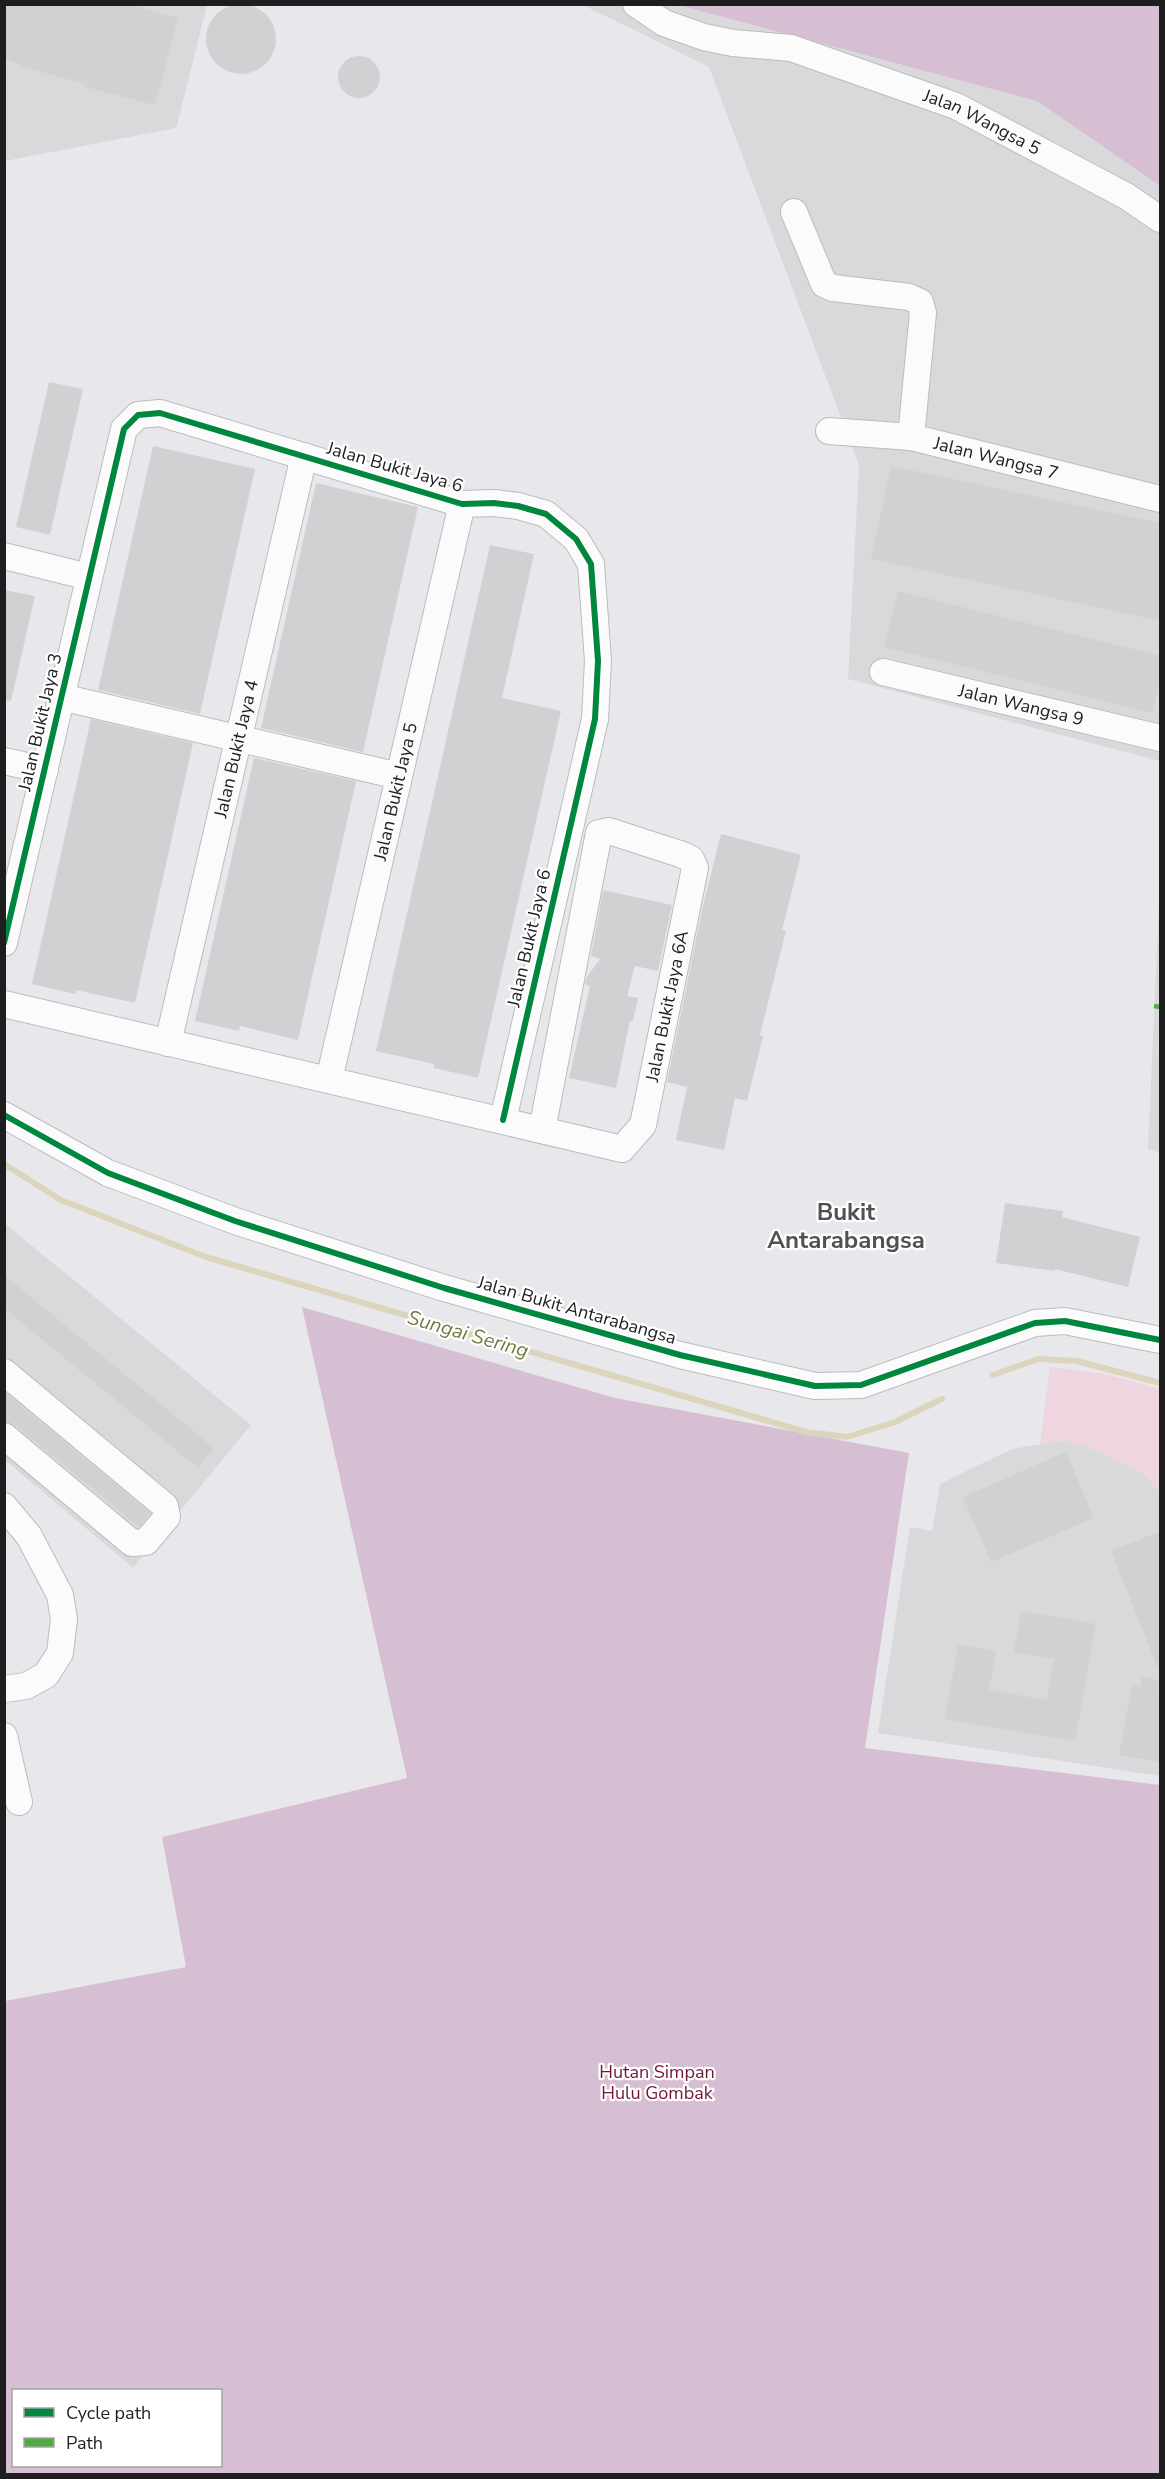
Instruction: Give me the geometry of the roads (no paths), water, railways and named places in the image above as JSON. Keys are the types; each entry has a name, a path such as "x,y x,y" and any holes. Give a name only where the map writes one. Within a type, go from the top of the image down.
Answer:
{"street":[{"name":"Jalan Wangsa 5","path":"636,4 664,23 704,37 791,48 956,106 1126,196 1161,219"},
{"path":"794,212 824,284 833,288 909,297 920,302 922,313 911,437"},
{"name":"Jalan Bukit Jaya 6","path":"89,577 124,429 138,415 160,413 462,504 494,503 518,506 546,514 576,539 591,564 598,661 595,719 502,1120"},
{"name":"Jalan Wangsa 7","path":"829,431 911,437 1161,499"},
{"name":"Jalan Bukit Jaya 4","path":"168,1042 304,456"},
{"name":"Jalan Bukit Jaya 5","path":"329,1080 462,504"},
{"path":"4,556 89,577"},
{"name":"Jalan Bukit Jaya 3","path":"4,943 89,577"},
{"name":"Jalan Wangsa 9","path":"883,672 1161,738"},
{"path":"61,697 399,776"},
{"path":"4,761 45,770"},
{"name":"Jalan Bukit Jaya 6A","path":"609,831 691,859 695,868 643,1125 622,1149 542,1130 599,833 609,831"},
{"path":"4,1004 542,1130"},
{"name":"Jalan Bukit Antarabangsa","path":"4,1115 108,1173 235,1221 444,1288 680,1355 815,1386 861,1385 1035,1323 1065,1321 1161,1340"},
{"path":"4,1372 165,1506 167,1517 146,1542 132,1543 4,1436"},
{"path":"4,1506 29,1536 60,1595 64,1619 60,1653 46,1675 26,1686 4,1689"},
{"path":"4,1736 19,1802"}],"waterway":[{"name":"Sungai Sering","path":"4,1164 61,1200 206,1257 806,1432 847,1437 895,1422 942,1399"},
{"name":"Sungai Sering","path":"993,1375 1038,1359 1077,1361 1160,1383"}],"district":[{"name":"Bukit Antarabangsa","path":"846,1226"}],"park label":[{"name":"Hutan Simpan Hulu Gombak","path":"657,2082"}]}
